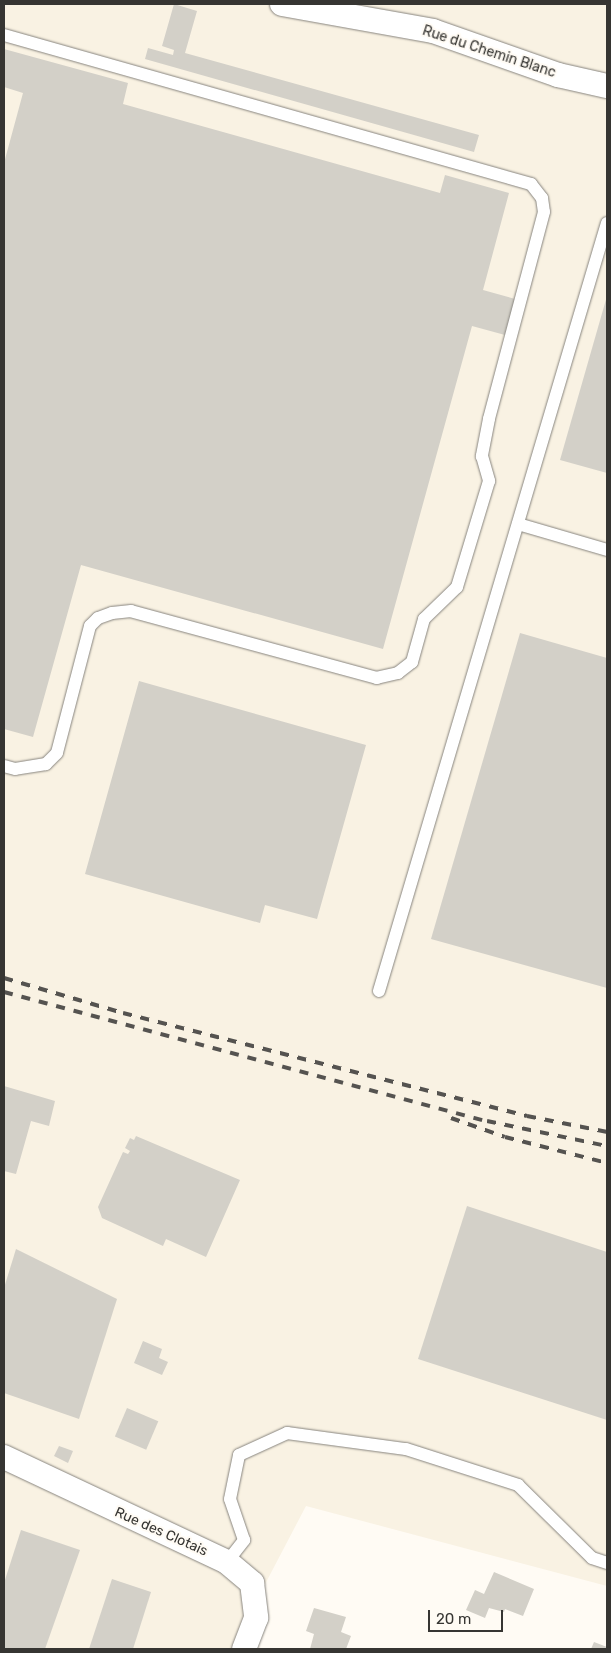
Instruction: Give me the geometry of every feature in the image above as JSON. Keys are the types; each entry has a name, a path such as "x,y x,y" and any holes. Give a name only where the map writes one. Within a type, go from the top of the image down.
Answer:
{"street":[{"name":"Rue du Chemin Blanc","path":"282,4 432,31 558,75 607,86"},
{"name":"Rue des Clotais","path":"4,1457 227,1562 252,1583 256,1618 244,1649"}],"lane":[{"path":"4,34 531,184 542,198 544,212 489,419 482,456 489,481 457,587 424,619 412,662 398,674 378,678 131,611 112,613 98,618 90,626 57,753 46,764 14,769 4,766"},
{"path":"379,991 607,223"},
{"path":"518,524 607,550"},
{"path":"227,1562 244,1540 230,1499 239,1455 287,1433 406,1449 518,1484 592,1558 607,1563"}],"shaded area":[{"path":"4,4 607,4 607,1586 306,1506 231,1649 4,1649"}],"building":[{"path":"174,4 197,11 185,53 479,135 474,152 145,59 148,48 173,55 174,50 162,46"},
{"path":"4,49 128,83 123,104 440,193 445,175 509,193 483,290 515,299 505,335 472,326 383,649 81,565 33,737 4,729 4,163 23,93 4,87"},
{"path":"607,296 607,473 560,460"},
{"path":"520,633 607,658 607,988 431,939"},
{"path":"139,681 366,745 317,919 265,905 260,923 85,874"},
{"path":"4,1086 55,1101 49,1126 31,1121 16,1174 4,1171"},
{"path":"136,1136 240,1180 206,1257 166,1239 163,1246 102,1218 98,1207 123,1152 128,1154 130,1151 125,1148 130,1138 134,1140"},
{"path":"467,1206 607,1252 607,1420 418,1359"},
{"path":"16,1249 117,1299 79,1419 4,1393 4,1288"},
{"path":"143,1341 162,1349 159,1358 168,1362 162,1375 134,1363"},
{"path":"127,1408 158,1421 146,1450 115,1437"},
{"path":"59,1446 73,1451 68,1463 54,1456"},
{"path":"21,1530 80,1550 45,1649 4,1649 4,1583"},
{"path":"494,1572 534,1589 523,1616 505,1609 504,1612 489,1608 485,1618 466,1610 475,1590 484,1594"},
{"path":"112,1579 151,1592 133,1649 89,1649"},
{"path":"314,1608 346,1617 341,1632 351,1636 346,1649 310,1649 314,1634 306,1631"},
{"path":"594,1642 607,1647 607,1649 591,1649"}],"railway":[{"path":"4,978 123,1013 527,1116 607,1132"},
{"path":"4,992 487,1121 607,1146"},
{"path":"451,1118 505,1137 607,1163"}]}
